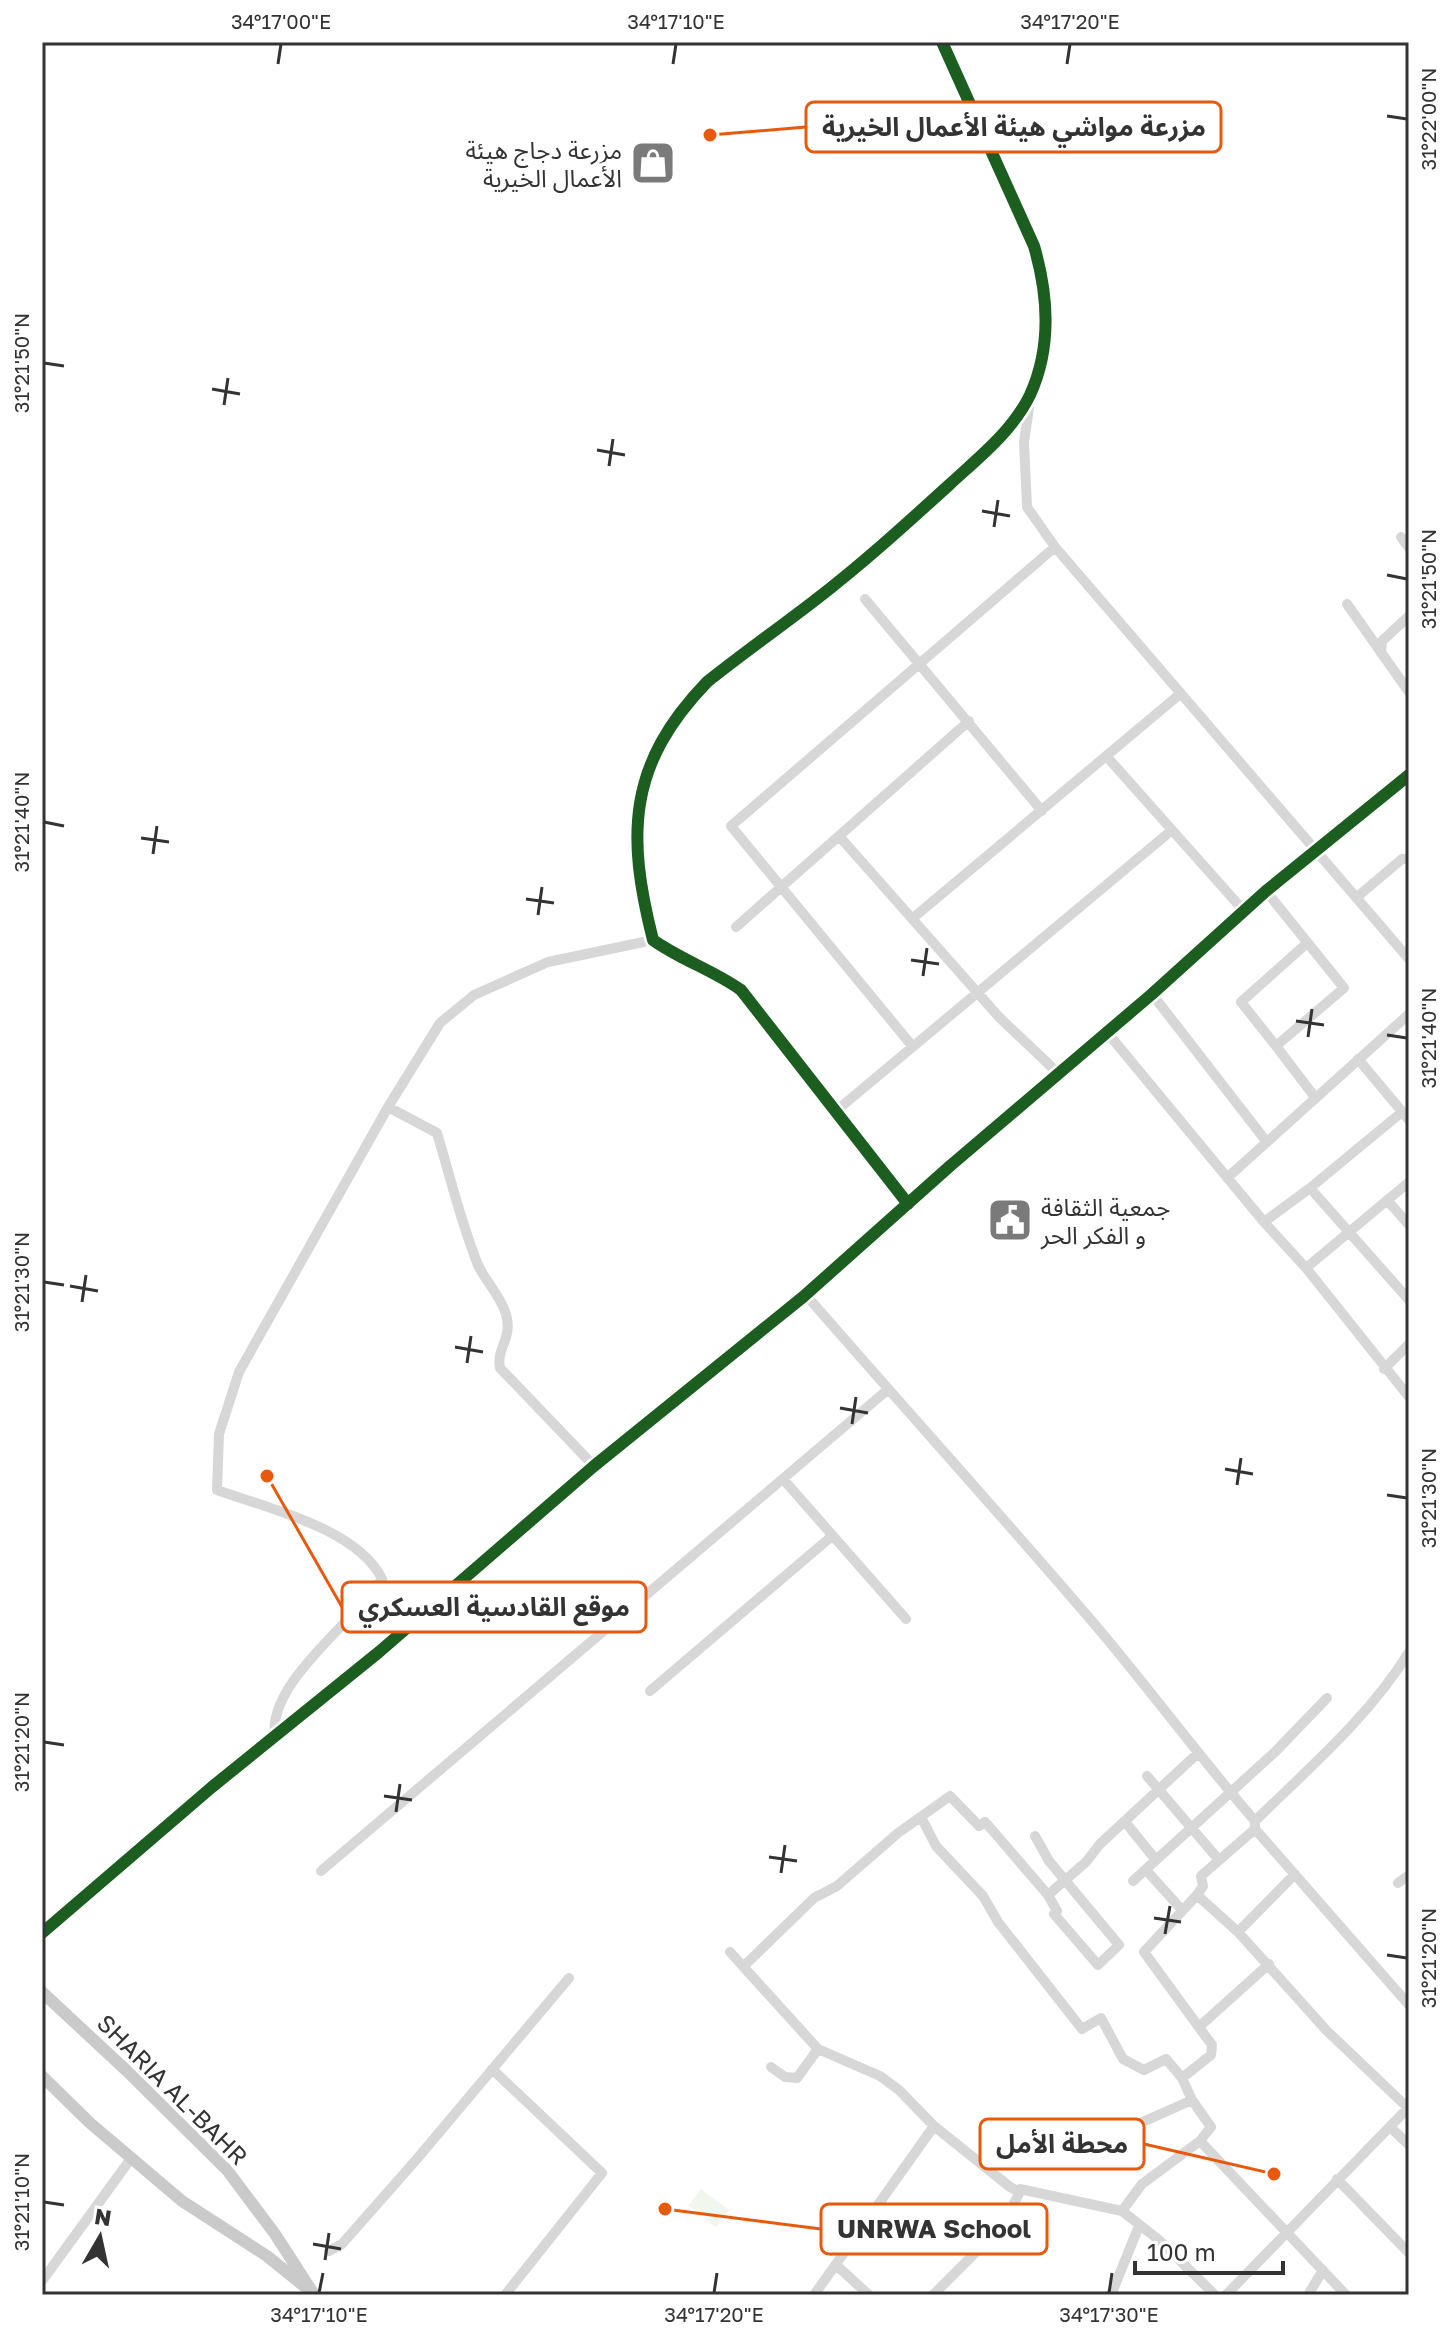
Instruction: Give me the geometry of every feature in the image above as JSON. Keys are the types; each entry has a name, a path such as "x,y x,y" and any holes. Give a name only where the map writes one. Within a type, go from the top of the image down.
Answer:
{"main road":[{"name":"SHARIA AL-BAHR","path":"42,1992 138,2081 227,2170 275,2234 312,2294"},
{"name":"SHARIA AL-BAHR","path":"42,2076 90,2123 182,2201 267,2256 312,2294"}],"street":[{"path":"942,42 1040,265 1047,308 1024,442 1027,507 1055,547 1409,959"},
{"path":"653,940 637,864 638,825 647,770 669,727 707,682 849,573 989,448 1007,430 1031,393"},
{"path":"1401,537 1409,548"},
{"path":"913,1047 731,826 1055,547"},
{"path":"865,599 1042,811"},
{"path":"1347,604 1409,692"},
{"path":"1381,653 1382,641 1409,616"},
{"path":"913,918 1180,694"},
{"path":"736,927 969,721"},
{"path":"1108,758 1244,911"},
{"path":"42,1933 212,1787 379,1652 594,1466 806,1295 1266,891 1409,775"},
{"path":"836,1111 1172,830"},
{"path":"839,836 978,993 1058,1073"},
{"path":"1357,897 1402,859 1409,859"},
{"path":"1266,891 1344,988 1276,1046"},
{"path":"275,1738 273,1724 286,1690 374,1592 382,1579 376,1565 341,1537 217,1490 219,1434 239,1372 388,1107 440,1023 474,995 548,962 653,940 741,990 908,1204"},
{"path":"1306,944 1241,1002 1314,1096"},
{"path":"1152,994 1266,1141"},
{"path":"1227,1178 1314,1096 1409,1014"},
{"path":"1106,1031 1264,1222 1306,1268 1409,1397"},
{"path":"1264,1222 1405,1116 1358,1059"},
{"path":"388,1107 437,1133 479,1267 505,1313 509,1332 499,1361 500,1368 594,1466"},
{"path":"1306,1268 1409,1182"},
{"path":"1310,1188 1409,1300"},
{"path":"1387,1200 1409,1225"},
{"path":"806,1295 1101,1632 1295,1874 1409,2005"},
{"path":"1384,1369 1409,1344"},
{"path":"321,1871 885,1392"},
{"path":"783,1479 906,1619"},
{"path":"650,1691 832,1536"},
{"path":"1182,2078 1211,2055 1212,2045 1144,1952 1197,1895 1203,1886 1201,1876 1358,1719 1409,1652"},
{"path":"1133,1881 1231,1794 1327,1698"},
{"path":"1048,1895 1197,1754"},
{"path":"1147,1776 1219,1860"},
{"path":"744,1966 814,1898 837,1886 950,1796 979,1826 985,1822 1048,1895 1057,1911 1054,1914 1098,1965 1119,1945 1049,1861 1035,1836"},
{"path":"921,1817 936,1846 983,1896 998,1922 1082,2029 1101,2018 1123,2059 1144,2070 1166,2059 1182,2078 1192,2100 1211,2127 1200,2141 1142,2184 1122,2211"},
{"path":"1126,1823 1156,1860"},
{"path":"1146,1870 1182,1910"},
{"path":"1238,1932 1295,1874"},
{"path":"1398,1883 1409,1875"},
{"path":"1197,1895 1269,1964 1327,2031 1409,2107 1226,2295"},
{"path":"730,1952 818,2049 880,2076 899,2090 934,2126 1020,2192"},
{"path":"1200,2026 1269,1964"},
{"path":"329,2251 342,2244 416,2160 569,1978"},
{"path":"771,2067 785,2077 797,2078 818,2049"},
{"path":"492,2069 602,2173 505,2295"},
{"path":"1109,2137 1192,2100"},
{"path":"814,2295 934,2126"},
{"path":"1390,2127 1409,2145"},
{"path":"1200,2141 1346,2295"},
{"path":"42,2281 132,2157"},
{"path":"1337,2179 1409,2253"},
{"path":"933,2295 979,2249 986,2248 994,2240 1020,2189 1122,2211 1159,2240 1215,2295"},
{"path":"1111,2295 1139,2226"},
{"path":"836,2265 869,2295"},
{"path":"1308,2295 1323,2270"}],"shaded area":[{"path":"701,2189 729,2210 716,2227 705,2219 707,2217 688,2206"}],"cycle path":[{"path":"908,1204 741,990 653,940 644,902 637,833 640,802 661,742 707,682 849,573 983,454 1014,421 1037,377 1046,320 1034,246 942,42"},
{"path":"42,1933 212,1787 379,1652 594,1466 803,1297 1266,891 1409,775"}],"place":[{"name":"مزرعة مواشي هيئة الأعمال الخيرية","path":"710,135"},
{"name":"مزرعة دجاج هيئة الأعمال الخيرية","path":"653,163"},
{"name":"جمعية الثقافة و الفكر الحر","path":"1010,1220"},
{"name":"موقع القادسية العسكري","path":"267,1476"},
{"name":"محطة الأمل","path":"1274,2174"},
{"name":"UNRWA School","path":"665,2209"}]}
